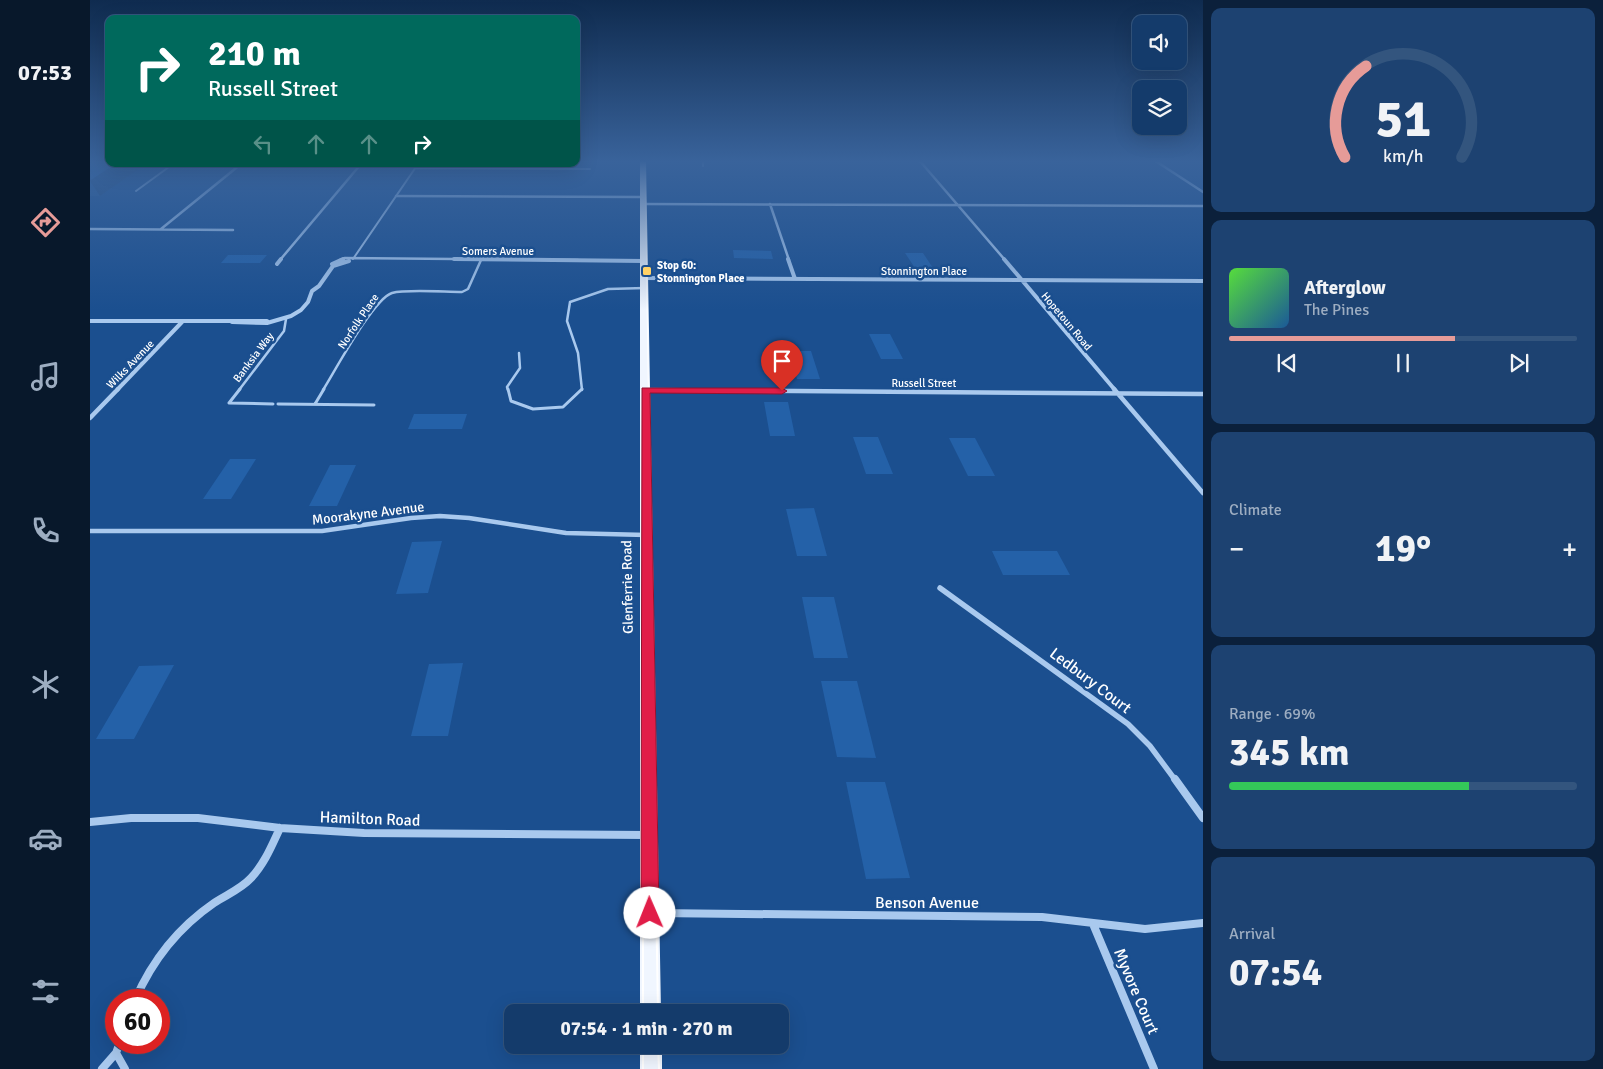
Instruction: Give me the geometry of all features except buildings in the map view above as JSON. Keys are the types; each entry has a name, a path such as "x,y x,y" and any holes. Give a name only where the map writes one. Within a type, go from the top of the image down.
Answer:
{"main road":[{"name":"Glenferrie Road","path":"644,210 651,1004"},
{"path":"651,1054 651,1069"}],"street":[{"path":"161,229 185,210"},
{"path":"278,264 323,210"},
{"path":"772,210 795,279"},
{"name":"Hopetoun Road","path":"961,210 1203,493"},
{"path":"90,229 233,230"},
{"name":"Somers Avenue","path":"90,320 232,322 239,324 286,319 298,313 311,300 312,291 319,286 333,266 353,259 644,261"},
{"name":"Stonnington Place","path":"644,283 795,279 1203,281"},
{"name":"Wilks Avenue","path":"90,418 182,322"},
{"name":"Russell Street","path":"645,390 1203,394"},
{"name":"Moorakyne Avenue","path":"90,531 322,531 350,529 438,516 481,518 553,532 591,535 646,535"},
{"name":"Ledbury Court","path":"940,588 1128,724 1150,746 1203,818"},
{"name":"Hamilton Road","path":"90,822 131,818 198,818 280,828 364,833 649,835"},
{"path":"142,989 158,957 178,932 250,879 259,869 280,828"},
{"name":"Benson Avenue","path":"650,913 1042,917 1145,929 1203,923"},
{"name":"Myvore Court","path":"1093,924 1154,1069"},
{"path":"102,1069 114,1054"},
{"path":"117,1054 125,1069"}],"lane":[{"path":"353,259 387,210"},
{"name":"Norfolk Place","path":"315,404 383,297 397,292 462,292 468,289 481,260"},
{"path":"519,353 520,368 507,387 511,401 532,409 563,407 582,390 578,353 567,320 570,302 608,289 644,283"},
{"name":"Banksia Way","path":"273,404 229,403 284,331 286,319"},
{"path":"278,404 374,405"}],"shaded area":[{"path":"733,250 771,251 773,259 734,258"},
{"path":"905,253 923,253 935,271 917,271"},
{"path":"228,255 267,255 260,263 221,263"},
{"path":"869,334 890,334 903,359 881,359"},
{"path":"789,351 811,351 820,379 797,379"},
{"path":"764,402 788,402 795,436 770,436"},
{"path":"414,414 467,414 462,429 408,429"},
{"path":"853,437 878,437 893,474 866,474"},
{"path":"949,438 975,438 995,476 968,476"},
{"path":"230,459 256,459 231,499 203,499"},
{"path":"330,465 356,465 337,506 309,506"},
{"path":"814,508 827,556 797,556 786,509"},
{"path":"442,541 428,593 396,594 412,542"},
{"path":"992,551 1057,551 1070,575 1003,575"},
{"path":"802,597 834,597 848,658 814,658"},
{"path":"463,663 448,736 411,736 429,664"},
{"path":"174,665 134,739 96,739 139,666"},
{"path":"821,681 857,681 876,758 837,757"},
{"path":"846,782 885,782 910,878 866,879"}],"tram line":[{"path":"646,210 654,781"},
{"path":"642,408 643,781"},
{"path":"654,779 658,1004"},
{"path":"643,781 643,1004"},
{"path":"643,1054 643,1069"},
{"path":"658,1054 659,1069"}],"place":[{"name":"Stop 60: Stonnington Place","path":"647,271"}],"route":[{"path":"650,913 645,390 782,391"}]}
